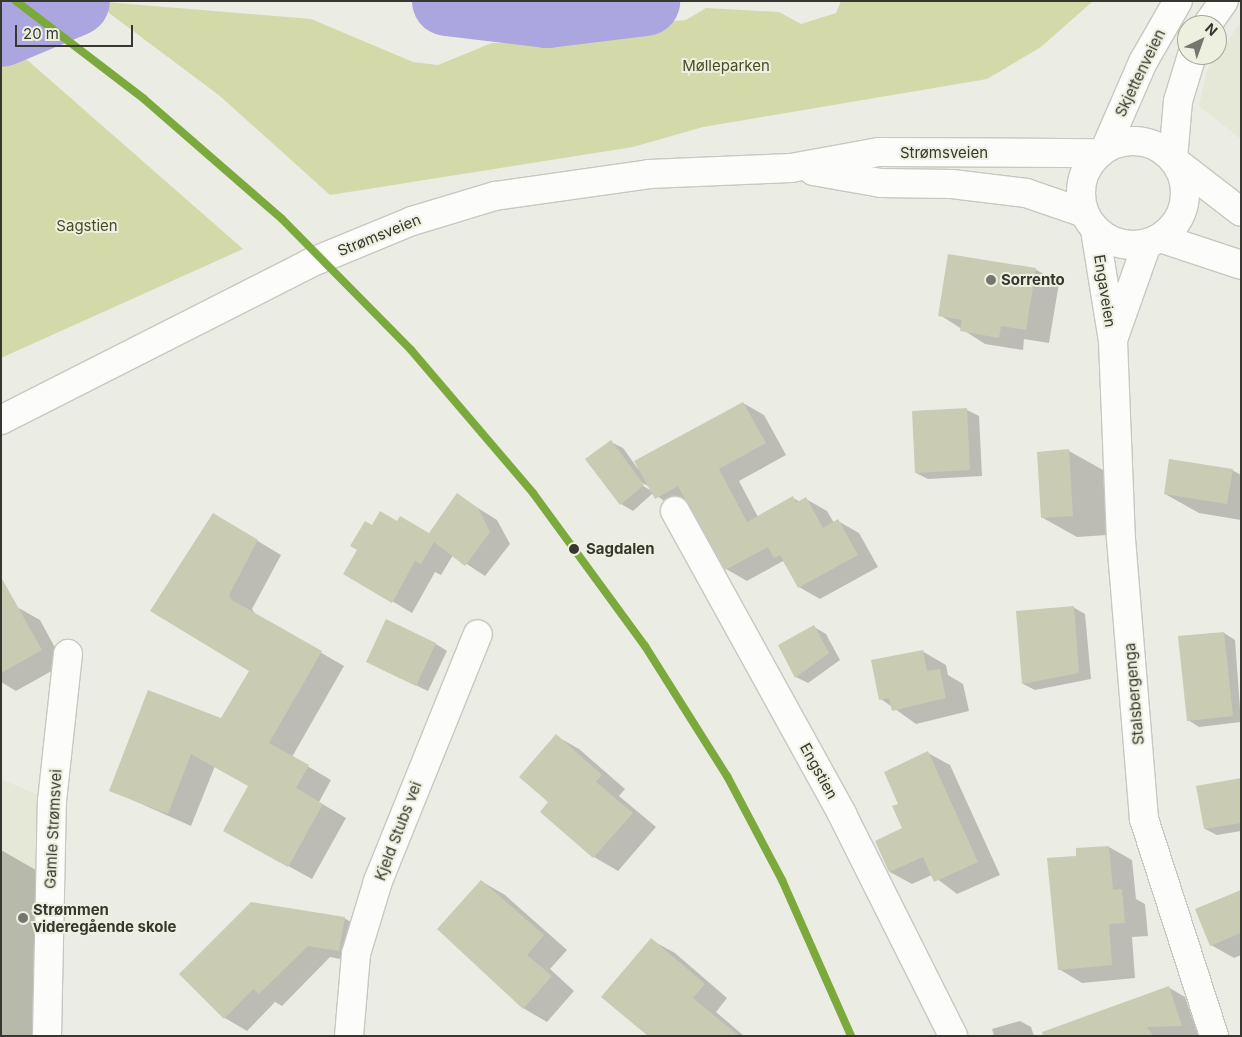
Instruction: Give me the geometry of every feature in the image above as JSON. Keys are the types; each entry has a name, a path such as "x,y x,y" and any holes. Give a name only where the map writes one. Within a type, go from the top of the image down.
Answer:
{"street":[{"name":"Skjettenveien","path":"1103,150 1143,62 1178,1"},
{"path":"1214,15 1224,1"},
{"path":"1153,241 1172,229 1185,203 1184,181 1174,160 1178,100 1189,65"},
{"path":"1241,212 1174,160 1142,141 1103,150 1084,174 1090,222 1119,244 1153,241 1241,266"},
{"name":"Strømsveien","path":"1,420 310,263 455,206 584,180 791,168 880,152 1103,150"},
{"name":"Strømsveien","path":"791,168 881,183 952,184 1026,193 1090,222"},
{"name":"Engaveien","path":"1090,222 1113,341"},
{"name":"Engaveien","path":"1113,341 1153,241"},
{"name":"Stalsbergenga","path":"1113,341 1121,539 1144,819 1214,1036"},
{"name":"Engstien","path":"675,511 842,814 953,1036"},
{"name":"Kjeld Stubs vei","path":"349,1036 356,954 378,881 478,634"},
{"name":"Gamle Strømsvei","path":"47,1036 52,801 68,654"}],"shaded area":[{"path":"1241,22 1241,139 1199,106 1207,70 1211,65 1227,65 1227,42"},
{"name":"Strømmen videregående skole","path":"1,779 52,801 36,1036 1,1036"}],"green space":[{"name":"Mølleparken","path":"93,1 311,19 413,62 438,65 492,43 550,44 572,28 686,20 706,8 779,12 801,24 836,13 841,1 1093,1 1041,47 987,79 703,127 633,147 330,195 220,96"},
{"name":"Sagstien","path":"1,37 243,249 1,358"}],"building":[{"path":"948,254 1036,268 1026,330 1001,326 999,338 960,331 962,320 938,316"},
{"path":"743,402 766,443 719,469 747,522 793,496 796,503 806,497 823,528 838,519 858,555 798,588 780,555 774,558 768,547 725,570 678,486 655,499 634,461"},
{"path":"967,408 970,470 915,473 912,411"},
{"path":"611,440 644,485 620,505 585,459"},
{"path":"1069,449 1073,516 1041,518 1037,452"},
{"path":"1169,459 1233,469 1227,504 1164,494"},
{"path":"457,493 478,508 490,532 465,566 434,542 421,564 415,561 392,603 343,574 357,550 350,546 365,521 372,525 380,511 397,521 400,516 429,533"},
{"path":"213,513 258,540 229,595 232,600 322,651 269,743 309,765 296,788 323,804 288,867 223,831 248,786 191,754 168,814 109,791 148,690 221,718 249,671 150,611"},
{"path":"1,577 42,650 1,673"},
{"path":"1074,606 1079,673 1022,684 1016,611"},
{"path":"386,619 436,643 416,686 366,662"},
{"path":"814,625 829,653 795,678 778,645"},
{"path":"1224,632 1233,716 1187,721 1178,636"},
{"path":"923,650 927,671 940,669 946,698 892,711 889,698 879,700 871,660"},
{"path":"556,734 602,775 596,782 633,813 593,858 540,812 548,802 519,777"},
{"path":"928,751 978,862 934,882 923,857 889,872 875,841 902,828 892,806 898,804 884,772"},
{"path":"1241,778 1241,823 1204,829 1196,786"},
{"path":"1109,846 1113,890 1122,889 1125,923 1109,924 1112,965 1058,970 1047,858 1076,856 1076,848"},
{"path":"481,880 544,935 527,955 552,976 523,1009 437,929"},
{"path":"1241,890 1241,933 1210,946 1195,909"},
{"path":"251,902 345,917 339,951 308,946 259,994 253,989 224,1019 179,974"},
{"path":"651,938 705,984 693,998 739,1036 648,1036 601,997"},
{"path":"1169,986 1182,1026 1147,1027 1153,1036 1043,1036 1042,1032"}],"waterway":[{"path":"1,32 75,1"},
{"path":"447,1 547,13 645,1"}],"transit line":[{"path":"16,1 144,99 282,219 411,350 533,493 645,646 727,776 782,880 851,1036"}],"place":[{"name":"Sorrento","path":"991,280"},
{"name":"Sagdalen","path":"574,549"},
{"name":"Strømmen videregående skole","path":"23,918"}]}
